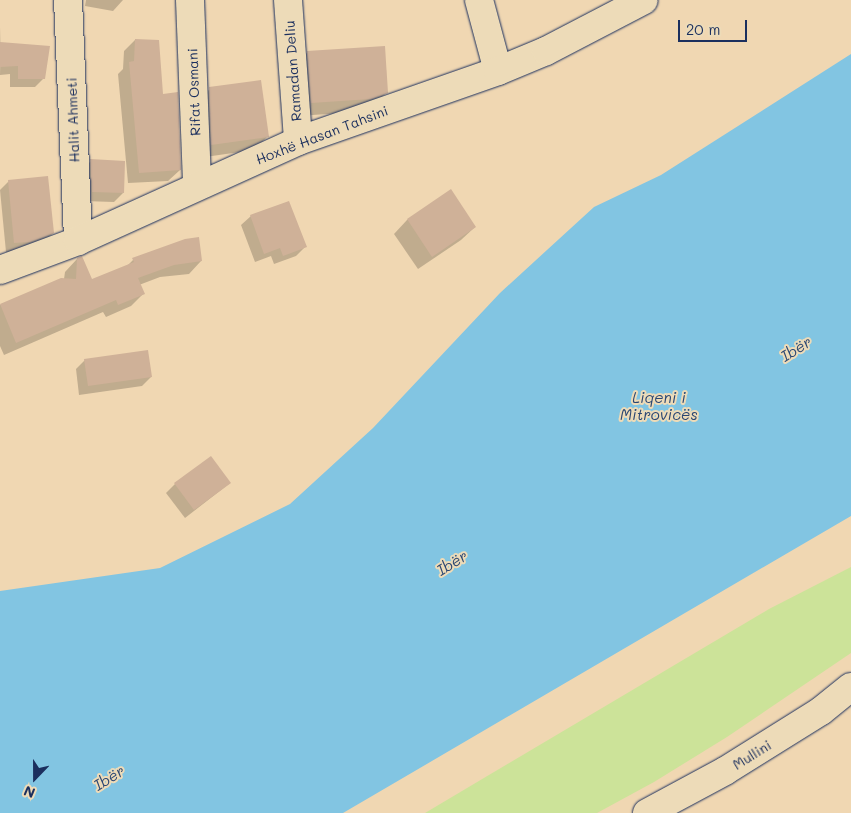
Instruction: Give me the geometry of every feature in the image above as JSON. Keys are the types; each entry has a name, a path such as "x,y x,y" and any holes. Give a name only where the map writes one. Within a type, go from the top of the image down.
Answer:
{"street":[{"name":"Halit Ahmeti","path":"68,0 78,241"},
{"name":"Rifat Osmani","path":"190,0 197,184"},
{"name":"Ramadan Deliu","path":"288,0 298,141"},
{"path":"479,0 498,71"},
{"name":"Hoxhë Hasan Tahsini","path":"0,270 78,241 197,184 298,141 498,71 546,51 644,0"},
{"name":"Mullini","path":"647,813 741,761 821,711 851,687"}],"green space":[{"path":"851,567 851,653 727,737 654,782 597,813 425,813 769,609"}],"water":[{"name":"Liqeni i Mitrovicës","path":"851,54 851,516 343,813 0,813 0,591 160,568 290,504 373,428 500,293 594,207 661,175"}],"building":[{"path":"135,39 159,40 163,94 178,92 181,170 139,173 129,62 134,61"},
{"path":"0,42 50,46 45,79 18,79 18,66 0,67"},
{"path":"385,46 388,93 371,99 311,103 307,51"},
{"path":"261,80 269,137 211,145 209,87"},
{"path":"90,159 125,161 124,193 92,192"},
{"path":"48,176 54,233 30,242 14,243 8,180"},
{"path":"451,189 476,227 432,257 407,219"},
{"path":"289,201 307,247 283,256 280,248 264,254 250,215"},
{"path":"199,237 202,261 174,265 138,278 145,294 118,305 116,300 16,343 0,304 61,278 76,279 77,258 82,256 92,279 134,262 132,258 185,239"},
{"path":"148,350 152,377 88,386 84,359"},
{"path":"211,456 231,483 194,510 174,483"}],"water label":[{"name":"Ibër","path":"796,349"},
{"name":"Ibër","path":"452,563"},
{"name":"Ibër","path":"109,778"}]}
